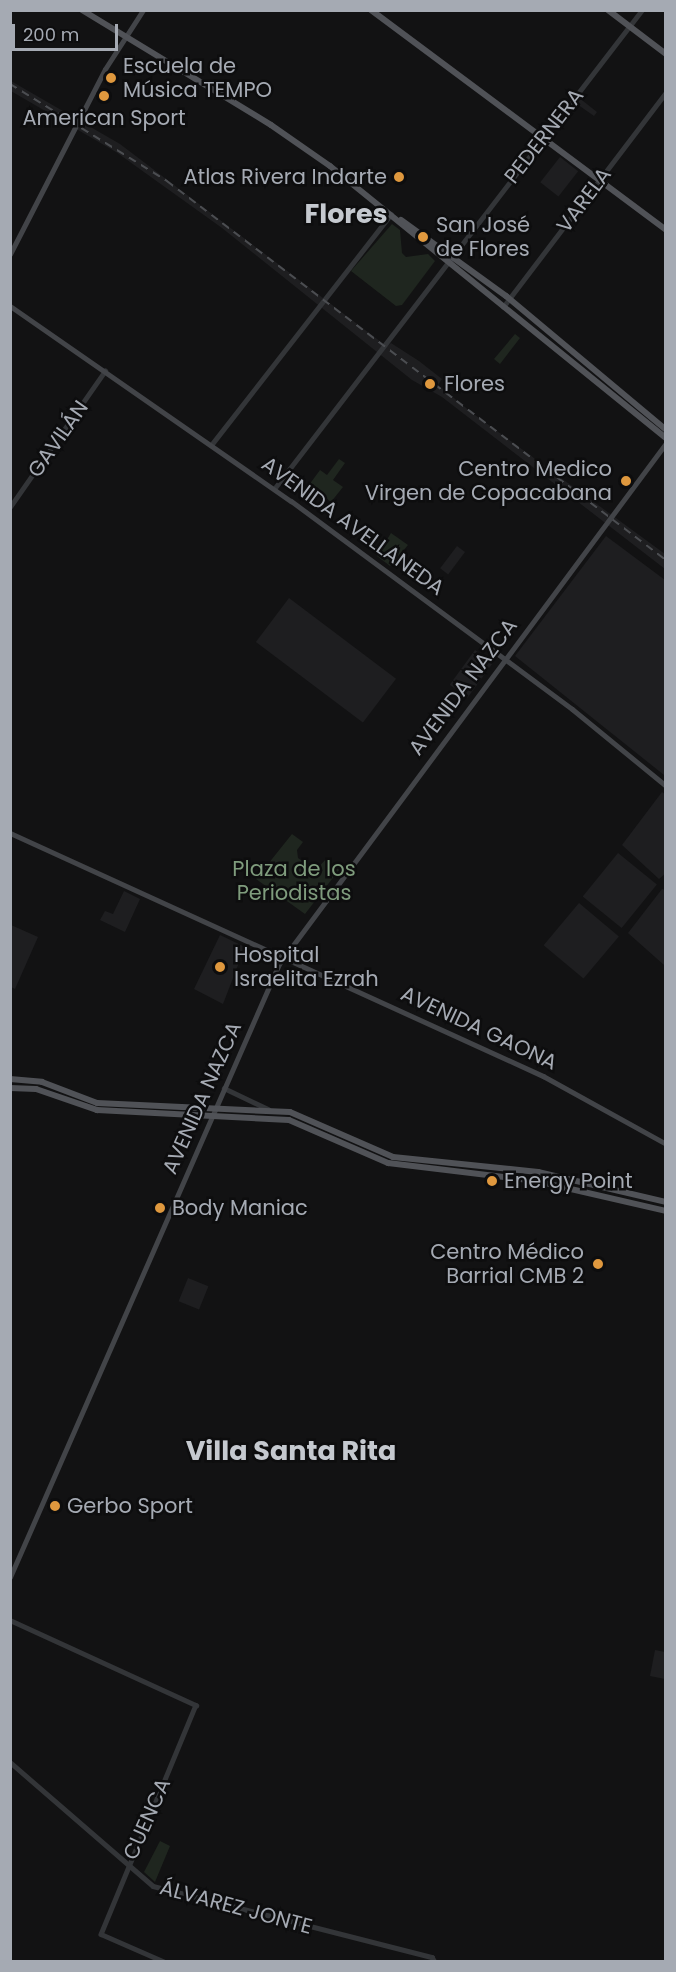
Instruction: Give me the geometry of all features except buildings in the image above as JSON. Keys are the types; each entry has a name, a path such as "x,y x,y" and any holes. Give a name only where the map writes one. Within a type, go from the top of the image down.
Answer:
{"main road":[{"path":"82,10 271,125 392,213 446,262 666,438"},
{"path":"10,254 123,37 142,10"},
{"path":"371,10 666,230"},
{"path":"608,10 666,54"},
{"path":"399,219 509,299 666,430"},
{"name":"AVENIDA AVELLANEDA","path":"10,306 200,435 274,489 505,659 666,786"},
{"name":"AVENIDA NAZCA","path":"10,1577 211,1116 284,957 666,443"},
{"name":"AVENIDA GAONA","path":"10,833 556,1082 666,1144"},
{"path":"10,1079 42,1082 97,1103 270,1110 295,1114 393,1157 538,1172 666,1202"},
{"path":"10,1088 36,1089 97,1110 289,1120 388,1163 541,1182 666,1211"}],"street":[{"name":"PEDERNERA","path":"274,489 451,255 642,10"},
{"name":"VARELA","path":"502,307 666,92"},
{"path":"212,444 392,213"},
{"name":"GAVILÁN","path":"10,507 105,371"},
{"path":"224,1088 270,1110"},
{"name":"CUENCA","path":"10,1620 196,1705 127,1863 101,1934 165,1962"},
{"name":"ÁLVAREZ JONTE","path":"10,1762 160,1889 434,1959"}],"shaded area":[{"path":"11,81 120,144 381,342 387,346 391,343 419,361 442,379 438,385 471,412 665,554 665,569 442,397 412,380 222,228 116,152 11,91"},
{"path":"578,97 597,112 594,116 574,102"},
{"path":"560,157 578,171 558,196 540,182"},
{"path":"606,536 665,580 664,775 515,656"},
{"path":"457,546 465,552 448,574 440,568"},
{"path":"289,598 396,679 363,723 256,642"},
{"path":"475,650 493,663 468,698 450,685"},
{"path":"662,792 666,795 666,873 659,879 622,845"},
{"path":"618,853 657,884 622,928 583,897"},
{"path":"662,889 666,890 664,965 628,933"},
{"path":"124,891 140,899 125,932 100,920 105,911 113,914"},
{"path":"579,903 619,936 583,979 544,945"},
{"path":"11,925 38,937 15,989 11,987"},
{"name":"Hospital Israelita Ezrah","path":"220,935 245,947 223,1004 194,989"},
{"path":"188,1278 208,1286 199,1309 179,1301"},
{"path":"655,1650 665,1652 665,1679 650,1676"}],"green space":[{"path":"392,224 400,230 402,253 406,257 428,254 435,261 402,305 396,306 351,271"},
{"path":"515,334 520,338 500,364 494,359"},
{"path":"339,459 345,463 333,480 343,487 331,502 309,485 320,470 327,475"},
{"path":"391,533 408,545 390,566 377,556"},
{"name":"Plaza de los Periodistas","path":"292,834 303,842 297,850 298,858 316,870 326,859 339,870 305,914 256,879"},
{"path":"160,1841 170,1846 155,1882 144,1872"}],"railway":[{"path":"10,84 167,181 666,560"}],"place":[{"name":"Escuela de Música TEMPO","path":"111,78"},
{"name":"American Sport","path":"104,96"},
{"name":"Atlas Rivera Indarte","path":"399,177"},
{"name":"San José de Flores","path":"423,237"},
{"name":"Flores","path":"430,384"},
{"name":"Centro Medico Virgen de Copacabana","path":"626,481"},
{"name":"Hospital Israelita Ezrah","path":"220,967"},
{"name":"Energy Point","path":"492,1181"},
{"name":"Body Maniac","path":"160,1208"},
{"name":"Centro Médico Barrial CMB 2","path":"598,1264"},
{"name":"Gerbo Sport","path":"55,1506"}],"district":[{"name":"Flores","path":"346,214"},
{"name":"Villa Santa Rita","path":"291,1451"}]}
